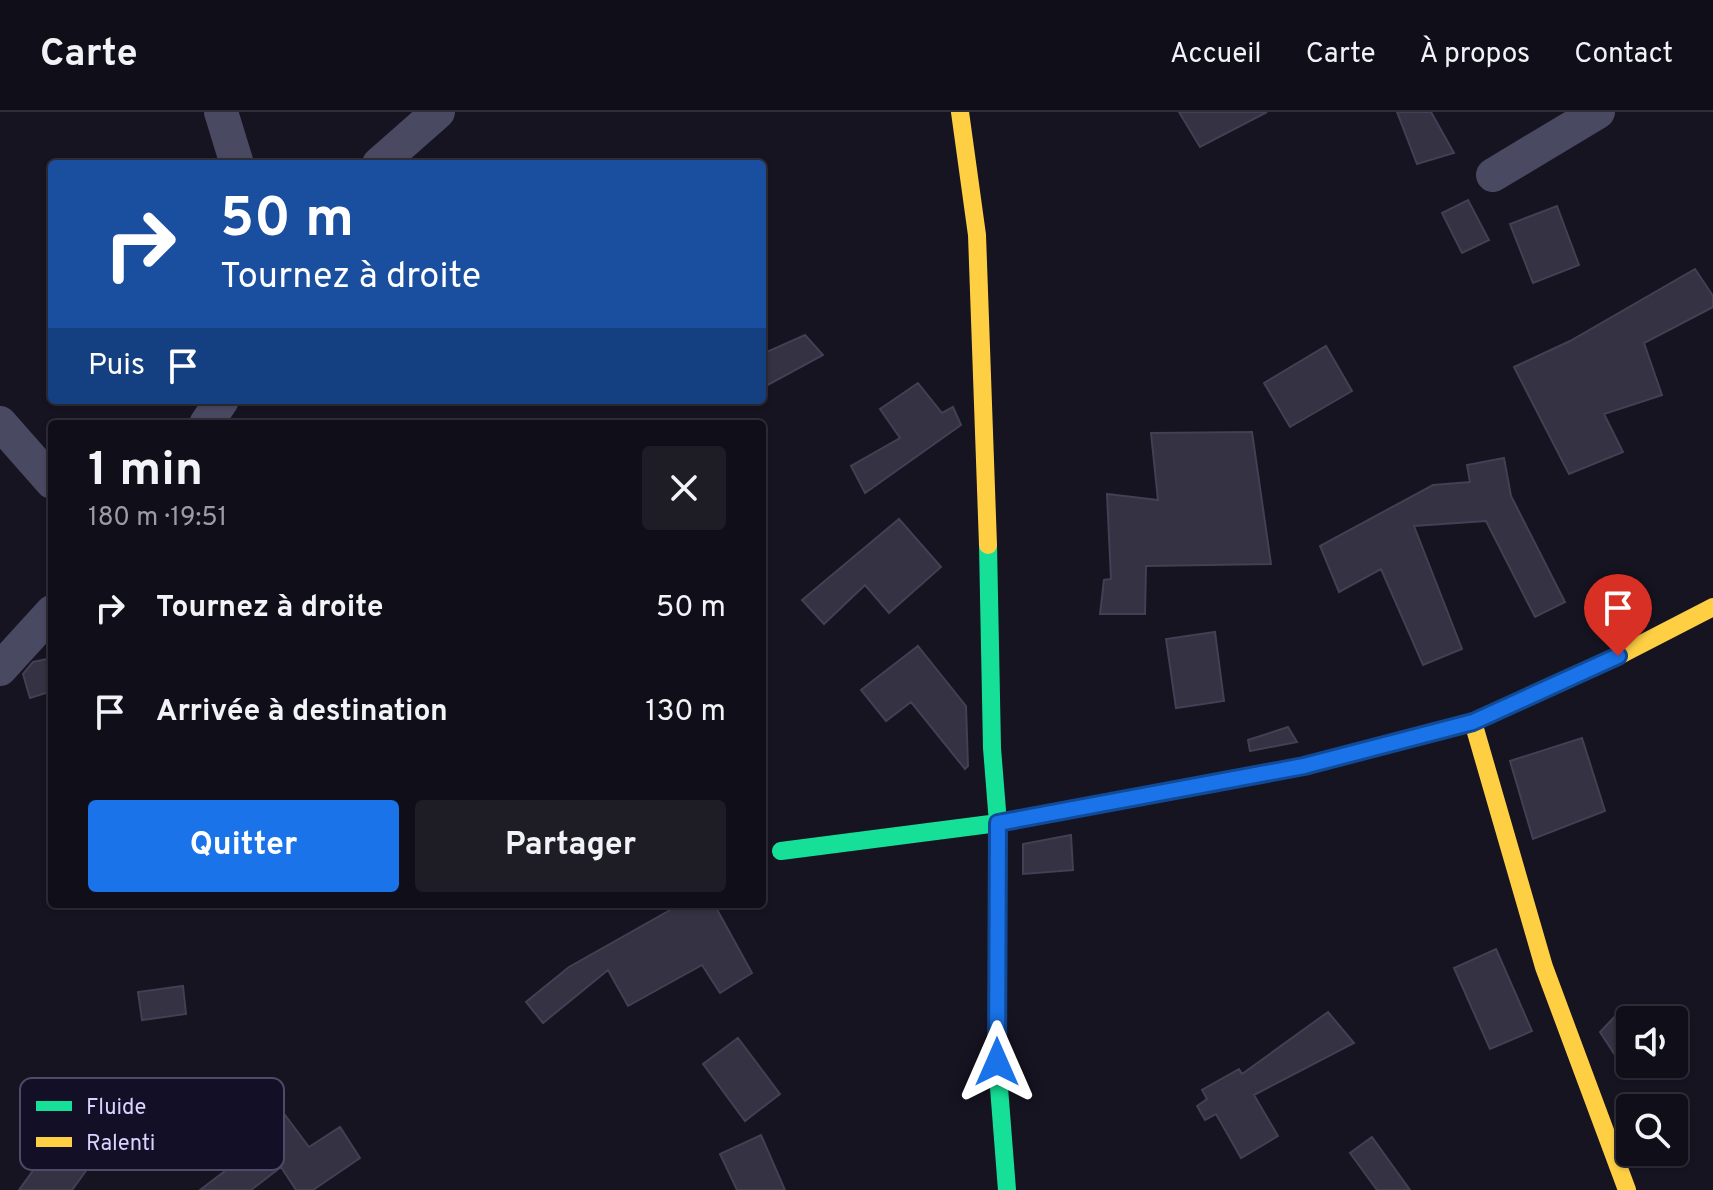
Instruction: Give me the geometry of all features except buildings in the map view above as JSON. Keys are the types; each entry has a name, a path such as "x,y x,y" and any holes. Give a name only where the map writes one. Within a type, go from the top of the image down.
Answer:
{"street":[{"path":"221,112 236,160"},
{"path":"384,160 438,112"},
{"path":"960,112 977,235 998,823 997,1062 1007,1190"},
{"path":"1493,175 1598,112"},
{"path":"0,423 48,477"},
{"path":"781,851 998,823 1304,766 1473,722 1595,668 1713,607"},
{"path":"0,669 48,616"},
{"path":"1473,722 1544,967 1627,1190"}],"traffic: fast":[{"path":"988,545 992,748 998,823 997,1062 1007,1190"},
{"path":"781,851 998,823 1304,766 1473,722 1622,654"}],"traffic: slow":[{"path":"960,112 977,235 988,545"},
{"path":"1622,654 1713,607"},
{"path":"1473,722 1544,967 1627,1190"}],"route":[{"path":"997,1062 998,823 1304,766 1473,722 1618,656"}]}
